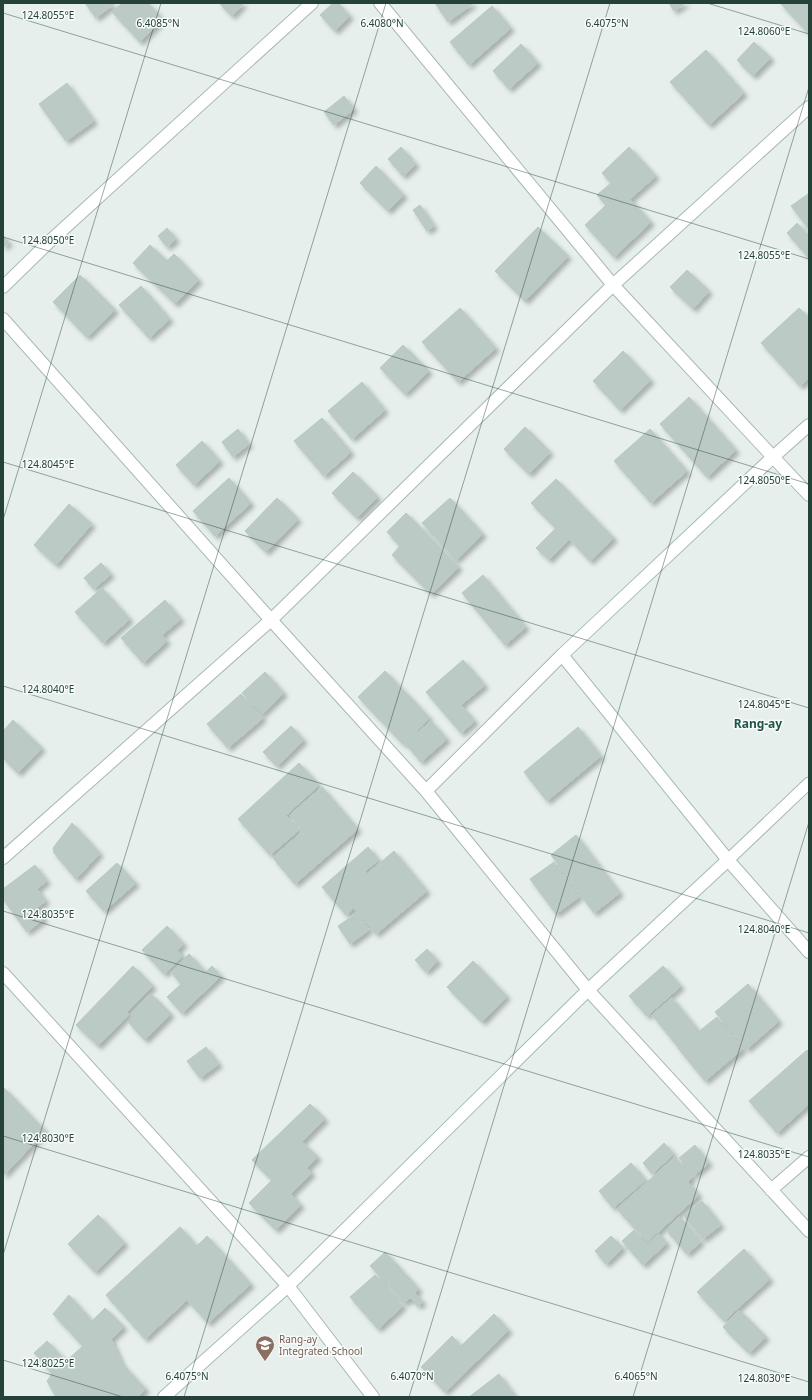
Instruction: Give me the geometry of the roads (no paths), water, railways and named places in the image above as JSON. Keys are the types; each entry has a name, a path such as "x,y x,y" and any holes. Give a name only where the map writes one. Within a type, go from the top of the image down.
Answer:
{"street":[{"path":"3,287 49,242 312,3"},
{"path":"380,3 614,284 809,495"},
{"path":"3,858 271,620 614,284 809,107"},
{"path":"3,319 271,620 426,790 588,990 809,1231"},
{"path":"426,790 562,655 809,424"},
{"path":"562,655 728,860 809,952"},
{"path":"164,1397 288,1286 588,990 728,860"},
{"path":"3,973 288,1286 373,1397"},
{"path":"771,1190 809,1156"}],"lane":[{"path":"728,860 809,783"}],"place":[{"name":"Rang-ay Integrated School","path":"265,1362"}],"district":[{"name":"Rang-ay","path":"758,723"}]}
